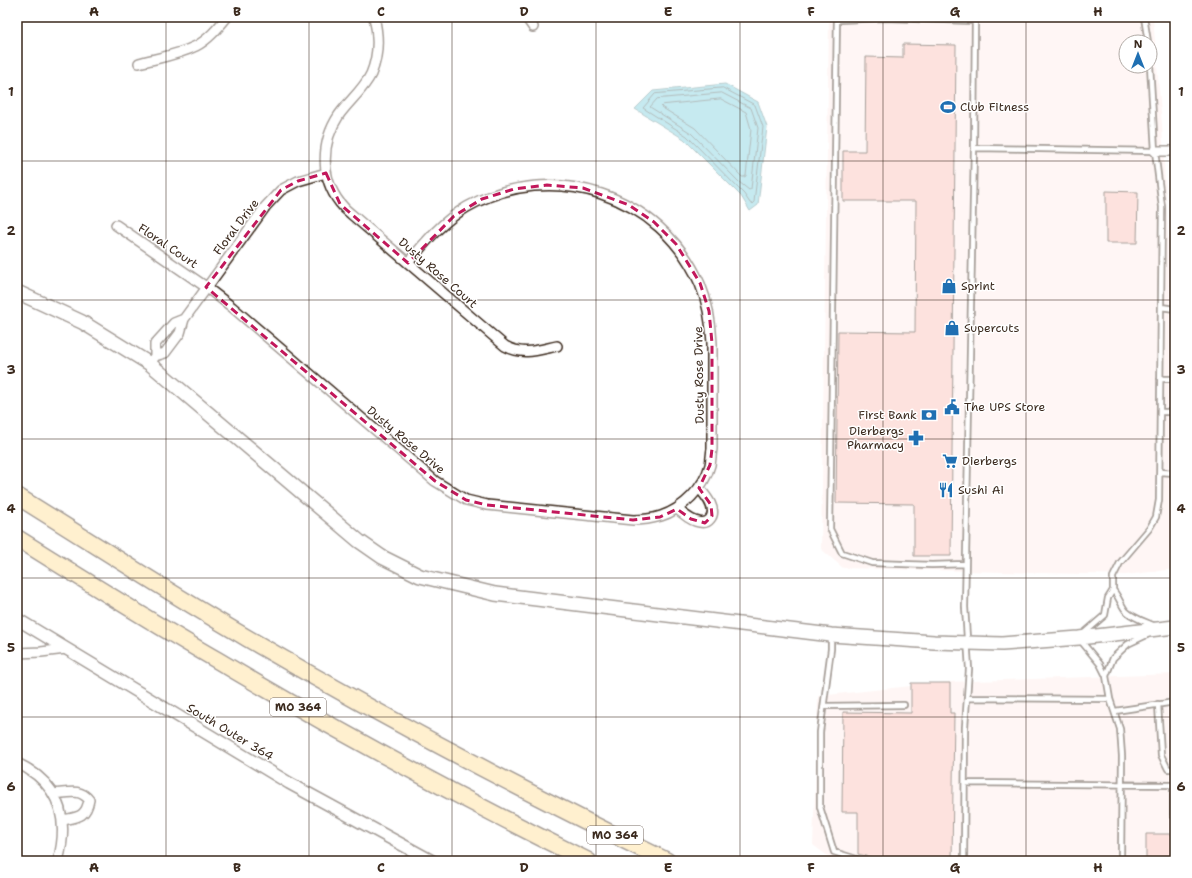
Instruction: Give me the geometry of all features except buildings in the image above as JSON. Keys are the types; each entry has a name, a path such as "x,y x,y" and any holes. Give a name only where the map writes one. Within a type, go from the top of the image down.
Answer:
{"highway":[{"name":"MO 364","path":"17,496 212,618 320,680 482,768 668,861"},
{"name":"MO 364","path":"17,538 216,660 337,730 491,813 588,861"}],"main road":[{"path":"17,292 82,322 152,360 359,541 382,557 420,576 495,594 831,635 1002,644 1079,638 1175,627"}],"street":[{"path":"139,63 179,53 197,46 214,33 227,17"},
{"name":"Dusty Rose Court","path":"374,17 378,46 376,61 365,84 339,115 330,131 324,164 332,190 340,204 505,346 514,351 531,352 558,346"},
{"path":"526,17 533,27"},
{"path":"1155,151 1175,151"},
{"name":"Floral Drive","path":"152,360 165,353 180,333 184,318 266,206 281,190 298,181 326,173"},
{"name":"Dusty Rose Drive","path":"206,287 232,307 435,481 447,490 466,500 487,505 633,520 647,520 660,517 677,509 699,488 710,465 712,449 711,326 704,296 693,270 676,244 654,222 629,205 598,192 583,188 547,185 514,188 482,200 454,216 430,237 408,263"},
{"name":"Floral Court","path":"116,225 206,287"},
{"name":"Floral Drive","path":"152,360 155,344 174,323 184,318"},
{"path":"677,509 698,522 705,523 709,520 712,516 711,505 699,488"},
{"name":"South Outer 364","path":"17,619 289,783 432,861"},
{"path":"17,653 66,649"},
{"path":"17,763 28,768 38,776 56,797 63,820 58,861"},
{"path":"54,794 79,792 85,794 89,800 88,809 80,817 63,820"}],"lane":[{"path":"1144,17 1147,34"},
{"path":"964,861 967,698 969,669 965,620 965,564 974,148 975,19 837,18 830,529 842,553 872,563 932,565 965,564"},
{"path":"1117,861 1121,858 1122,756 1120,729 1110,699 1106,676 1100,664 1079,638 1105,615 1108,598 1113,590 1113,577 1120,563 1149,529 1156,517 1159,500 1162,207 1155,151 1150,74"},
{"path":"974,148 1155,151"},
{"path":"1161,307 1175,309"},
{"path":"1160,379 1175,379"},
{"path":"1161,412 1175,412"},
{"path":"1160,472 1175,473"},
{"path":"1113,590 1126,611 1136,618 1162,629"},
{"path":"1106,676 1113,658 1128,644 1162,629"},
{"path":"831,635 831,649 820,732 820,807 834,852 863,861"},
{"path":"967,698 1110,699"},
{"path":"1115,711 1175,702"},
{"path":"1158,704 1161,755 1168,769 1175,770"},
{"path":"824,706 904,705"},
{"path":"965,783 1174,785 1173,816"}],"highlighted area":[{"path":"326,173 340,204 408,263 454,216 482,199 514,189 547,185 583,188 629,205 654,222 676,244 700,283 709,311 712,343 712,449 710,465 699,488 711,505 712,516 705,523 691,519 677,509 660,517 633,520 487,505 466,500 435,481 206,287 281,190 298,181"}],"shaded area":[{"path":"829,17 1153,17 1154,34 1118,34 1118,74 1158,74 1171,293 1175,293 1175,569 1126,575 843,568 821,549"},
{"path":"1175,674 1175,861 838,861 833,860 813,845 818,696 948,682"}],"water":[{"path":"725,84 758,102 767,127 758,205 750,211 741,196 684,139 635,109 653,91"}],"place":[{"name":"Club Fitness","path":"948,107"},
{"name":"Sprint","path":"949,286"},
{"name":"Supercuts","path":"952,328"},
{"name":"The UPS Store","path":"952,407"},
{"name":"First Bank","path":"929,415"},
{"name":"Dierbergs Pharmacy","path":"916,438"},
{"name":"Dierbergs","path":"950,461"},
{"name":"Sushi Ai","path":"946,490"}]}
